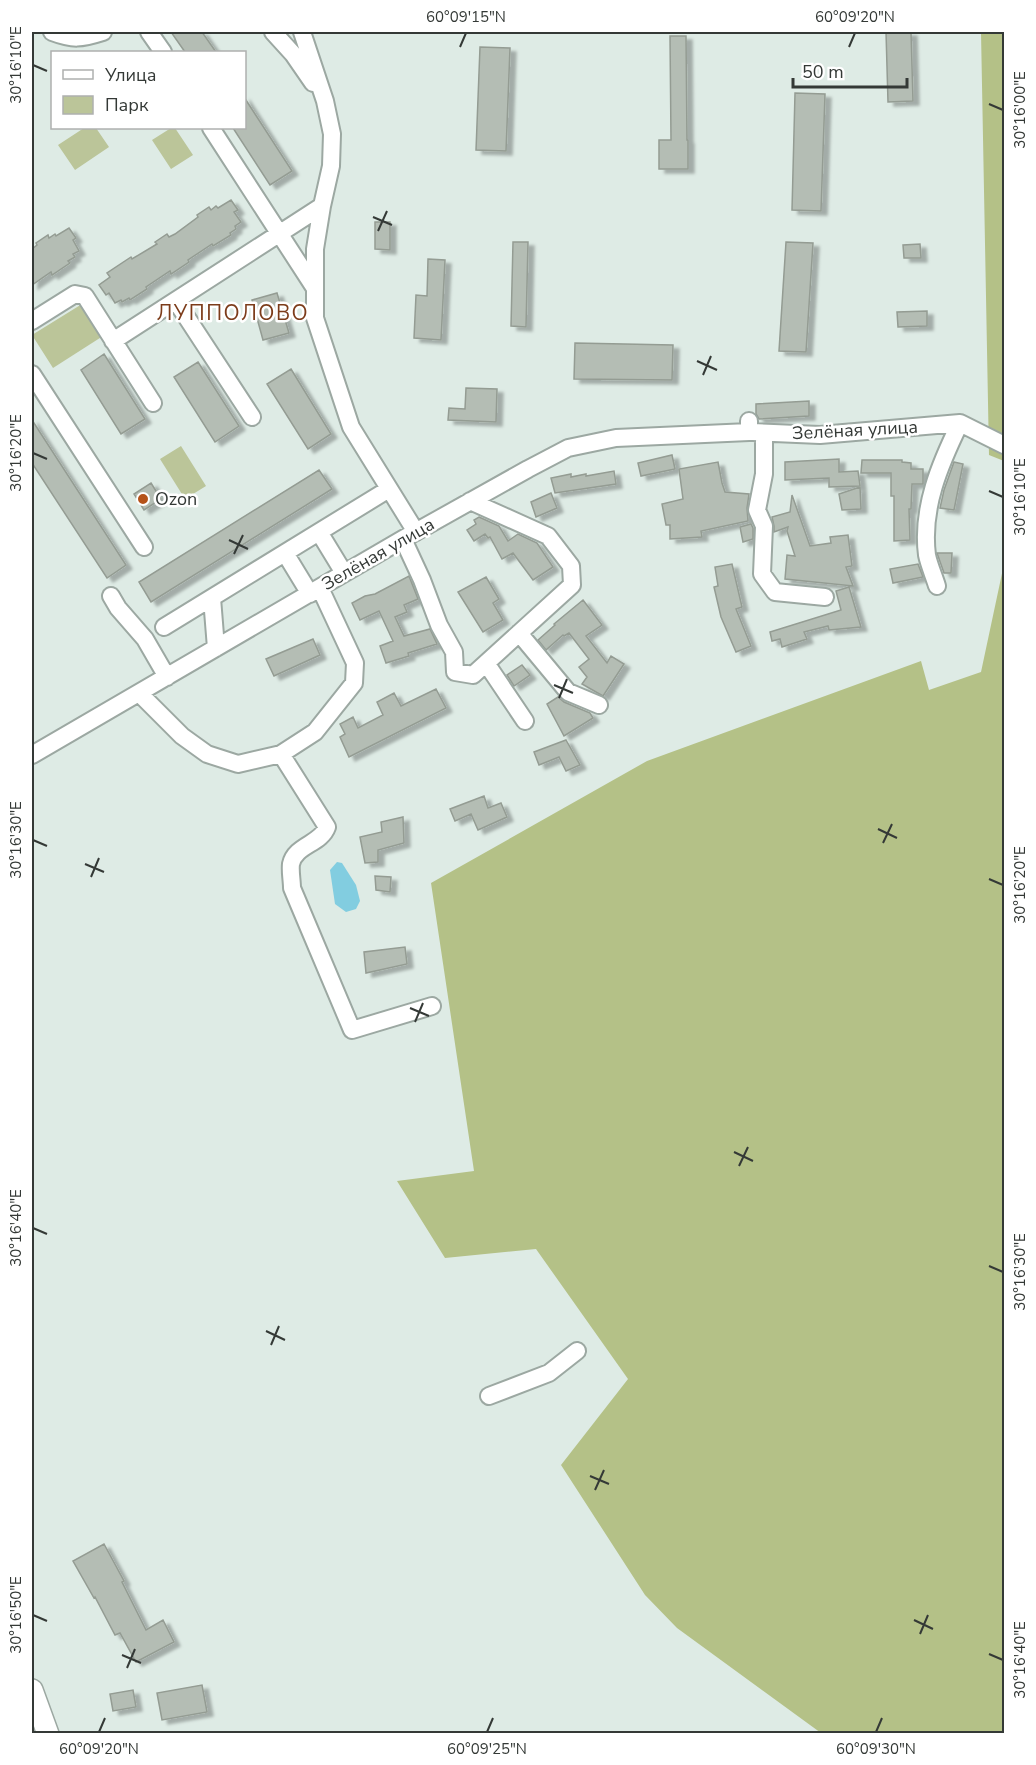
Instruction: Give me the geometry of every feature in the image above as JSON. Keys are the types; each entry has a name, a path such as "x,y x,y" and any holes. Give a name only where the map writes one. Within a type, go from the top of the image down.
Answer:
{"main road":[{"path":"32,1690 48,1734"}],"street":[{"path":"52,32 69,38 83,38 103,32"},
{"path":"150,32 162,51"},
{"path":"273,32 293,54 325,101"},
{"path":"302,32 325,101 332,134 331,166 315,249 315,318 351,427 389,489 409,536 439,625 454,652 455,672 473,675 572,585 571,566 548,536 470,501"},
{"path":"213,129 315,288"},
{"path":"113,340 322,206"},
{"path":"32,321 75,294 86,296 153,403"},
{"path":"176,301 252,417"},
{"path":"32,374 144,547"},
{"path":"937,586 927,556 927,514 942,460 960,423 1005,445"},
{"name":"Зелёная улица","path":"32,755 344,573 568,448 616,438 754,428 820,435 960,423"},
{"path":"754,428 764,474 757,510 764,526 762,574 775,592 825,597"},
{"path":"164,627 389,489"},
{"path":"319,532 344,573"},
{"path":"139,693 182,736 207,754 238,764 281,754 315,732 354,683 355,663 315,591 285,553"},
{"path":"111,596 118,608 145,639 167,677"},
{"path":"212,598 216,648"},
{"path":"519,633 568,692 599,705"},
{"path":"486,663 525,722"},
{"path":"281,754 327,827 324,834 298,852 291,863 292,888 352,1030 432,1006"},
{"path":"489,1396 549,1373 577,1351"}],"green space":[{"path":"981,32 1004,32 1004,461 989,455"},
{"path":"82,129 97,129 109,147 75,170 58,145"},
{"path":"169,129 176,129 193,155 171,169 152,140"},
{"path":"82,304 103,336 53,368 32,335"},
{"path":"181,446 206,486 185,499 160,459"},
{"path":"1004,564 1004,1733 821,1733 677,1628 645,1595 561,1465 628,1379 536,1249 445,1258 397,1181 474,1171 431,883 647,761 921,661 929,690 981,672"}],"water":[{"path":"337,862 342,863 356,885 360,901 356,909 346,912 335,904 330,870"}],"building":[{"path":"171,32 202,32 215,51 184,51"},
{"path":"886,32 911,32 913,101 888,102"},
{"path":"670,36 686,36 688,169 659,169 659,140 671,140"},
{"path":"480,47 510,48 506,151 476,150"},
{"path":"795,93 825,94 821,211 792,210"},
{"path":"246,100 292,171 270,185 234,129 246,129"},
{"path":"231,200 238,210 234,212 241,222 235,226 236,229 230,233 231,235 213,246 212,244 171,274 170,271 130,300 129,298 115,303 109,293 106,295 99,285 110,277 107,273 157,244 155,242 167,234 169,237 175,234 209,207 211,210 216,206 218,208"},
{"path":"375,222 390,222 390,250 375,249"},
{"path":"69,228 76,238 73,240 79,251 73,254 75,257 68,261 70,263 32,285 32,249 37,245 36,243 48,235 49,238 55,234 56,236"},
{"path":"513,242 528,242 526,327 511,326"},
{"path":"786,242 813,243 806,352 779,351"},
{"path":"920,244 921,258 904,258 903,245"},
{"path":"428,259 445,260 441,340 414,338 416,295 427,296"},
{"path":"277,293 289,333 263,340 252,300"},
{"path":"927,311 927,326 898,327 897,312"},
{"path":"575,343 673,345 672,380 574,379"},
{"path":"104,354 145,419 121,434 81,370"},
{"path":"198,362 239,426 215,442 174,377"},
{"path":"291,369 331,434 308,449 267,384"},
{"path":"466,388 497,389 496,422 448,420 449,408 465,409"},
{"path":"809,401 809,416 759,419 756,414 756,404"},
{"path":"32,420 126,565 107,578 32,463"},
{"path":"672,455 675,469 641,476 638,463"},
{"path":"839,459 839,472 858,471 860,486 829,487 829,478 785,480 785,462"},
{"path":"862,460 902,460 902,462 911,463 911,469 923,469 923,484 912,484 911,509 909,509 910,540 894,541 894,496 891,496 891,473 861,473"},
{"path":"718,462 725,492 749,494 748,521 701,531 702,537 670,539 670,525 666,525 662,504 683,499 679,469"},
{"path":"954,462 963,464 954,510 940,508 944,490"},
{"path":"319,470 332,489 151,602 139,582"},
{"path":"614,471 616,484 555,493 551,478 571,474 571,477 586,474 586,476"},
{"path":"151,483 161,499 144,510 134,494"},
{"path":"860,487 861,509 842,510 839,494"},
{"path":"551,493 557,508 536,517 531,502"},
{"path":"792,495 810,546 831,543 830,537 848,535 852,566 846,567 853,586 785,579 787,555 795,556 787,531 788,527 774,532 772,517 790,512"},
{"path":"479,517 499,526 508,541 518,534 537,543 553,567 533,580 513,553 502,559 490,537 488,538 485,534 474,541 467,530 476,524 474,520"},
{"path":"751,524 753,539 743,542 740,527"},
{"path":"937,553 952,553 951,573 944,573"},
{"path":"732,564 742,607 736,609 751,646 736,652 721,617 714,587 718,586 715,567"},
{"path":"918,564 923,577 893,583 890,569"},
{"path":"409,576 418,599 404,605 407,612 395,617 404,636 430,629 437,644 386,663 380,646 393,641 379,611 360,620 352,603"},
{"path":"486,577 499,599 493,603 503,620 483,632 458,592"},
{"path":"849,587 861,627 829,630 828,626 804,632 807,639 782,647 780,639 772,641 770,632 841,610 836,591"},
{"path":"583,600 602,625 586,636 607,663 611,656 624,664 603,696 582,684 587,677 579,667 589,659 569,633 563,635 546,650 538,640"},
{"path":"313,639 320,655 274,676 266,659"},
{"path":"522,665 530,675 514,686 507,675"},
{"path":"436,689 446,708 349,757 340,737 345,734 340,724 353,717 358,728 383,715 377,702 394,693 401,706"},
{"path":"558,697 590,713 593,718 564,736 547,704"},
{"path":"566,740 580,765 566,771 559,757 539,765 534,752"},
{"path":"484,796 488,808 501,803 507,817 478,830 471,814 455,821 450,809"},
{"path":"403,817 404,843 378,850 378,862 365,863 360,837 382,832 381,822"},
{"path":"375,876 391,877 390,892 376,890"},
{"path":"405,947 407,964 366,973 364,952"},
{"path":"104,1544 146,1630 163,1620 174,1642 136,1662 120,1633 115,1635 73,1561"},
{"path":"202,1685 207,1712 162,1720 157,1693"},
{"path":"133,1690 136,1707 113,1711 110,1694"}],"place":[{"name":"Ozon","path":"143,499"}],"district":[{"name":"ЛУППОЛОВО","path":"233,313"}]}
